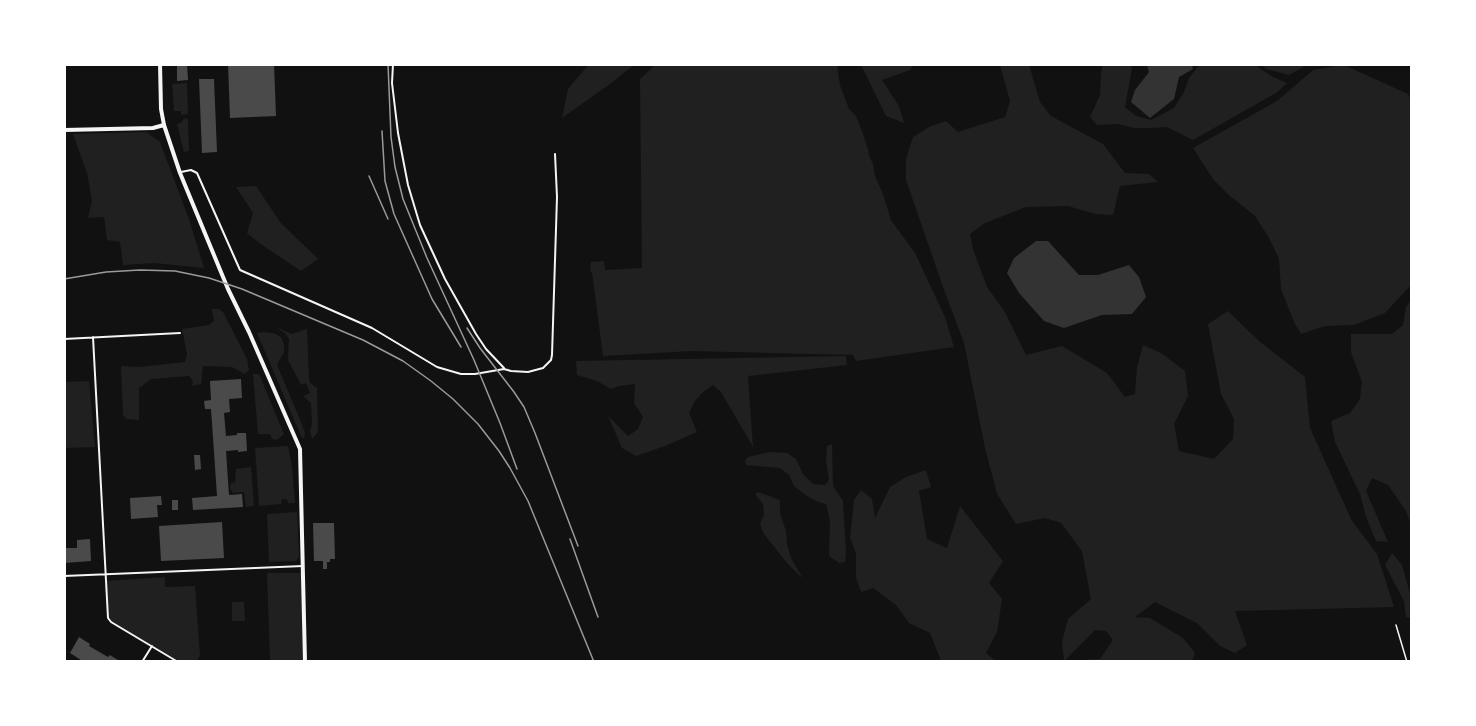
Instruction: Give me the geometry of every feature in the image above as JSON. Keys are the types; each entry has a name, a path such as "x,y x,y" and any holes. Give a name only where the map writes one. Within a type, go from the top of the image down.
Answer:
{"main road":[{"path":"160,64 161,109 180,173 228,289 300,449 305,662"},
{"path":"64,130 153,128 164,125"}],"street":[{"path":"393,64 392,83 398,133 408,185 420,225 445,279 476,334 504,369"},
{"path":"180,173 190,170 197,173 240,270 372,328 437,367 460,374 504,369 518,372 538,370 548,365 552,355 557,197 555,154"},
{"path":"64,339 180,333"},
{"path":"93,338 108,618 178,662"},
{"path":"64,576 303,566"},
{"path":"142,662 152,646"}],"lane":[{"path":"1396,625 1407,662"}],"shaded area":[{"path":"589,64 634,65 562,118 568,89"},
{"path":"655,65 837,65 840,85 849,109 856,116 862,131 891,220 915,253 945,317 954,347 856,361 853,355 692,351 603,356 592,272 590,271 591,262 604,261 605,270 642,268 640,79"},
{"path":"861,65 913,65 910,70 882,80 899,106 904,123 886,116"},
{"path":"1000,65 1029,65 1040,102 1051,116 1103,144 1125,173 1149,174 1158,182 1120,186 1113,215 1095,214 1068,206 1026,207 985,223 970,234 987,287 1005,312 1026,355 1062,346 1107,373 1125,397 1135,394 1137,367 1143,345 1161,353 1185,371 1188,396 1174,424 1179,451 1214,459 1233,439 1234,419 1221,394 1208,324 1228,311 1259,341 1305,377 1310,428 1352,521 1377,554 1394,607 1235,611 1247,645 1235,653 1220,646 1197,623 1155,602 1135,617 1150,618 1183,638 1195,653 1192,661 1079,661 1100,659 1113,640 1106,631 1095,630 1064,661 1062,642 1068,619 1091,599 1082,551 1061,523 1045,518 1016,524 997,494 985,448 964,343 906,180 906,159 913,137 931,126 946,121 958,132 1005,117 1010,101"},
{"path":"1103,65 1130,65 1132,68 1125,107 1136,116 1151,120 1174,108 1189,78 1199,65 1255,65 1287,83 1276,93 1193,140 1167,127 1134,128 1118,124 1097,125 1090,117 1100,95"},
{"path":"1147,65 1192,65 1193,69 1179,77 1174,99 1150,118 1131,102 1135,90 1149,72"},
{"path":"1262,65 1307,65 1289,75 1266,69"},
{"path":"1344,65 1408,94 1411,100 1411,285 1385,313 1354,325 1325,326 1301,334 1281,289 1279,259 1269,238 1255,216 1213,179 1193,148 1277,101 1313,70"},
{"path":"187,83 188,114 181,115 181,111 174,111 172,84"},
{"path":"184,118 188,119 189,151 184,152 177,124 181,123"},
{"path":"146,132 160,142 189,219 204,268 154,263 123,265 120,242 107,240 104,217 88,218 92,201 87,173 73,134"},
{"path":"256,186 280,222 318,259 301,271 247,233 253,213 236,187"},
{"path":"1036,241 1048,241 1079,275 1098,275 1129,265 1139,277 1146,297 1132,314 1102,315 1064,328 1044,321 1019,293 1007,273 1014,258"},
{"path":"1411,300 1411,525 1406,511 1388,485 1372,478 1366,491 1388,542 1376,541 1360,494 1335,442 1331,421 1350,413 1360,399 1362,382 1351,352 1351,334 1392,334 1403,325 1406,307"},
{"path":"212,309 219,309 223,312 247,359 249,370 245,374 232,367 203,366 201,384 192,386 193,381 189,376 151,379 139,388 139,420 127,419 123,415 121,366 139,367 185,362 187,354 182,329 209,325 214,321"},
{"path":"275,327 292,334 307,329 309,379 310,383 317,388 318,432 312,439 311,403 303,396 310,393 306,383 301,385 288,360 289,339 285,333"},
{"path":"263,332 281,337 284,344 284,352 277,365 305,433 304,439 257,333"},
{"path":"846,356 847,365 748,376 753,447 721,392 713,385 695,401 689,413 697,432 636,456 622,448 608,416 628,436 638,429 643,417 634,403 635,384 611,389 597,381 577,375 576,361"},
{"path":"253,374 259,374 284,434 277,440 272,439 270,434 258,434"},
{"path":"89,381 95,447 65,448 65,382"},
{"path":"832,444 833,486 843,501 846,552 845,562 839,563 829,556 830,520 826,504 804,494 794,486 789,475 780,468 746,465 745,460 748,457 770,452 787,453 796,459 803,474 813,484 825,485 829,480 827,446"},
{"path":"288,446 295,503 288,503 287,499 282,499 281,504 259,506 255,448"},
{"path":"251,467 254,506 246,507 244,492 233,493 230,488 232,482 235,483 236,469"},
{"path":"926,470 931,487 919,491 927,539 947,548 960,506 1003,561 989,583 1002,599 997,632 986,653 996,661 941,661 930,633 909,623 896,605 873,588 861,592 856,577 856,553 850,538 854,500 861,490 872,499 875,518 890,487 906,477"},
{"path":"758,492 780,500 780,514 791,558 802,577 787,563 764,534 760,524 764,515 763,504 755,494"},
{"path":"297,512 299,557 296,561 269,562 267,514"},
{"path":"1392,553 1402,565 1411,597 1411,618 1406,617 1404,601 1385,565"},
{"path":"267,573 301,573 303,661 270,661"},
{"path":"165,577 165,587 195,586 200,656 196,661 178,661 111,622 108,618 105,581"},
{"path":"232,602 244,602 245,621 232,621"}],"building":[{"path":"177,64 187,64 188,80 177,81"},
{"path":"228,64 274,64 276,116 230,118"},
{"path":"199,79 214,79 217,152 202,153"},
{"path":"241,379 242,398 229,399 230,412 224,413 226,436 246,433 247,451 226,451 229,495 242,494 243,507 193,510 192,498 217,496 211,409 205,409 204,401 211,400 210,381"},
{"path":"194,455 200,455 201,469 195,470"},
{"path":"161,496 162,505 157,505 158,517 131,519 130,498"},
{"path":"172,500 178,500 178,510 172,510"},
{"path":"222,522 224,558 161,561 159,526"},
{"path":"313,523 334,523 335,559 327,562 327,569 323,569 323,561 314,561"},
{"path":"90,539 91,561 64,563 64,548 77,548 77,540"},
{"path":"79,637 90,644 89,646 121,662 84,662 70,653"}],"railway":[{"path":"388,64 391,137 403,199 427,258 474,360 517,469"},
{"path":"382,131 385,181 394,214 432,299 461,347"},
{"path":"369,176 388,219"},
{"path":"64,279 106,272 140,270 175,271 209,278 242,289 363,340 403,361 431,381 478,424 510,468 528,501 594,662"},
{"path":"467,328 524,407 578,546"},
{"path":"570,539 598,617"}]}
